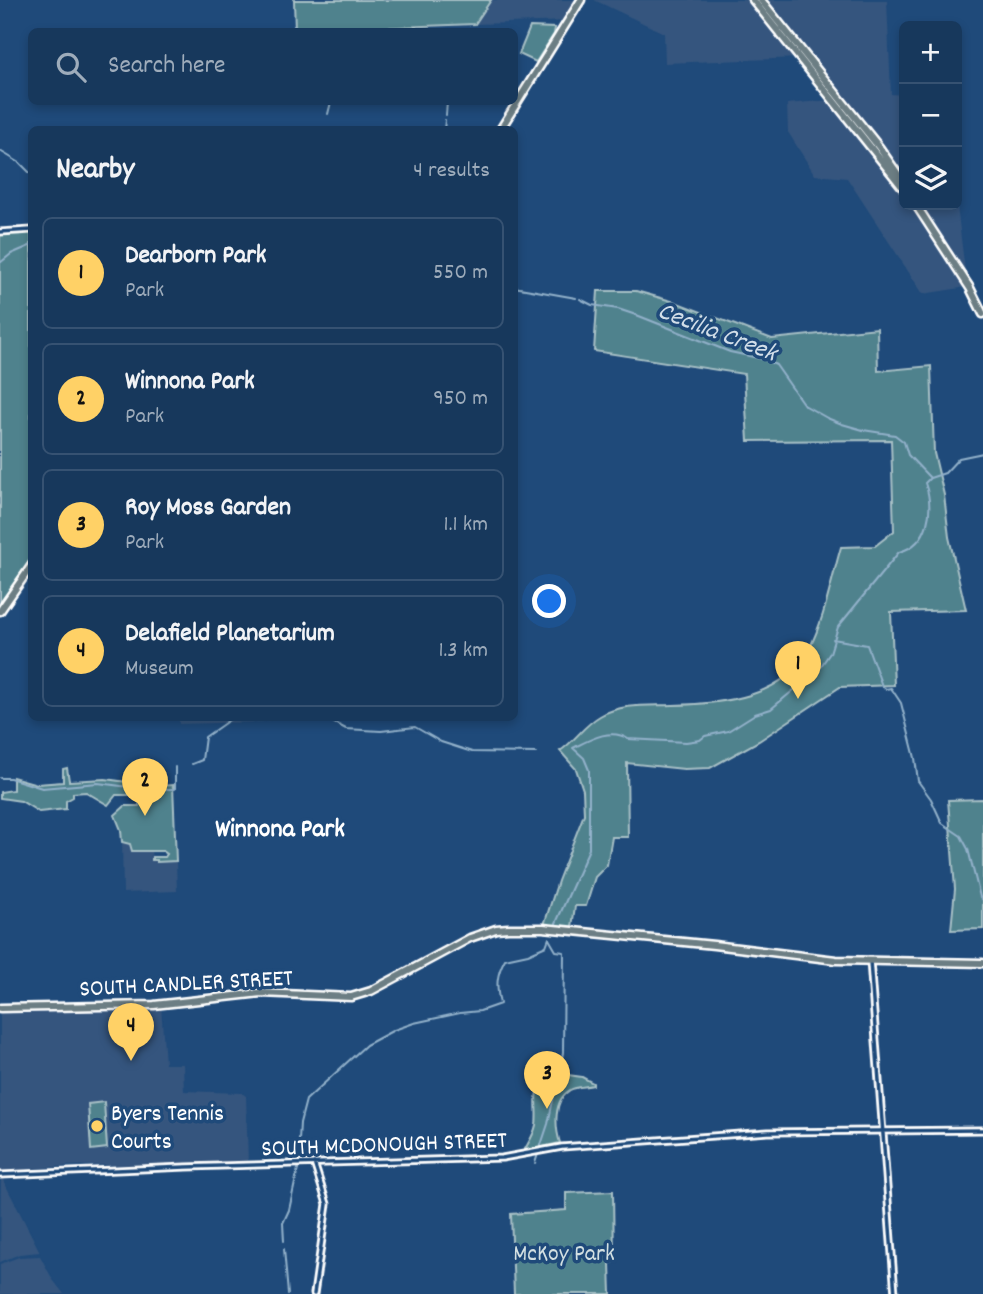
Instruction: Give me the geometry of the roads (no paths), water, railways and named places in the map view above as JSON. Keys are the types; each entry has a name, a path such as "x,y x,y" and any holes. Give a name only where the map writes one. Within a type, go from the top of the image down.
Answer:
{"main road":[{"path":"518,100 581,0"},
{"path":"753,0 899,183"},
{"path":"761,0 899,176"},
{"path":"502,126 515,105"},
{"path":"919,210 970,288 983,314"},
{"path":"0,611 28,571"},
{"name":"SOUTH CANDLER STREET","path":"0,1008 163,1004 261,993 351,997 371,991 470,938 496,929 551,929 777,951 836,960 983,963"}],"street":[{"path":"0,232 28,230"},
{"path":"870,961 895,1294"},
{"name":"SOUTH MCDONOUGH STREET","path":"0,1175 502,1158 589,1144 768,1132 983,1130"},
{"path":"314,1163 327,1204 314,1294"}],"waterway":[{"path":"328,114 330,105"},
{"path":"446,115 447,105"},
{"path":"444,126 445,120"},
{"path":"0,151 28,171"},
{"name":"Cecilia Creek","path":"0,263 11,254 28,247"},
{"name":"Cecilia Creek","path":"518,288 576,298"},
{"name":"Cecilia Creek","path":"580,299 592,305 639,316 730,352 763,359 776,365 804,405 842,424 895,435 904,442 908,455 930,478"},
{"path":"556,923 589,849 589,770 584,758 573,748 607,734 628,739 686,742 700,740 705,736 728,731 755,714 771,709 819,669 830,653 838,627 899,552 909,548 923,533 929,514 925,483 930,478 945,473 959,458 983,453"},
{"path":"833,639 867,645 882,686 891,688 901,703 918,781 931,799 942,823 961,836 968,849 983,900"},
{"path":"192,764 202,760 205,737 228,721"},
{"path":"331,721 346,729 381,731 415,727 441,742 472,752 537,753"},
{"path":"0,778 10,778 42,788 98,783 144,789 175,789 175,767"},
{"path":"298,1159 300,1123 306,1100 366,1045 414,1023 480,1011 500,1004 498,981 505,959 528,954 546,946 549,938"},
{"path":"535,1163 548,1124 563,1053 564,952 556,951 549,939"},
{"path":"284,1241 283,1223 289,1210 298,1169"},
{"path":"284,1249 288,1294"}],"place":[{"name":"Dearborn Park","path":"798,699"},
{"name":"Winnona Park","path":"145,816"},
{"name":"Delafield Planetarium","path":"131,1061"},
{"name":"Roy Moss Garden","path":"547,1109"},
{"name":"Byers Tennis Courts","path":"97,1126"}],"district":[{"name":"Winnona Park","path":"280,827"}],"park label":[{"name":"McKoy Park","path":"564,1252"}]}
